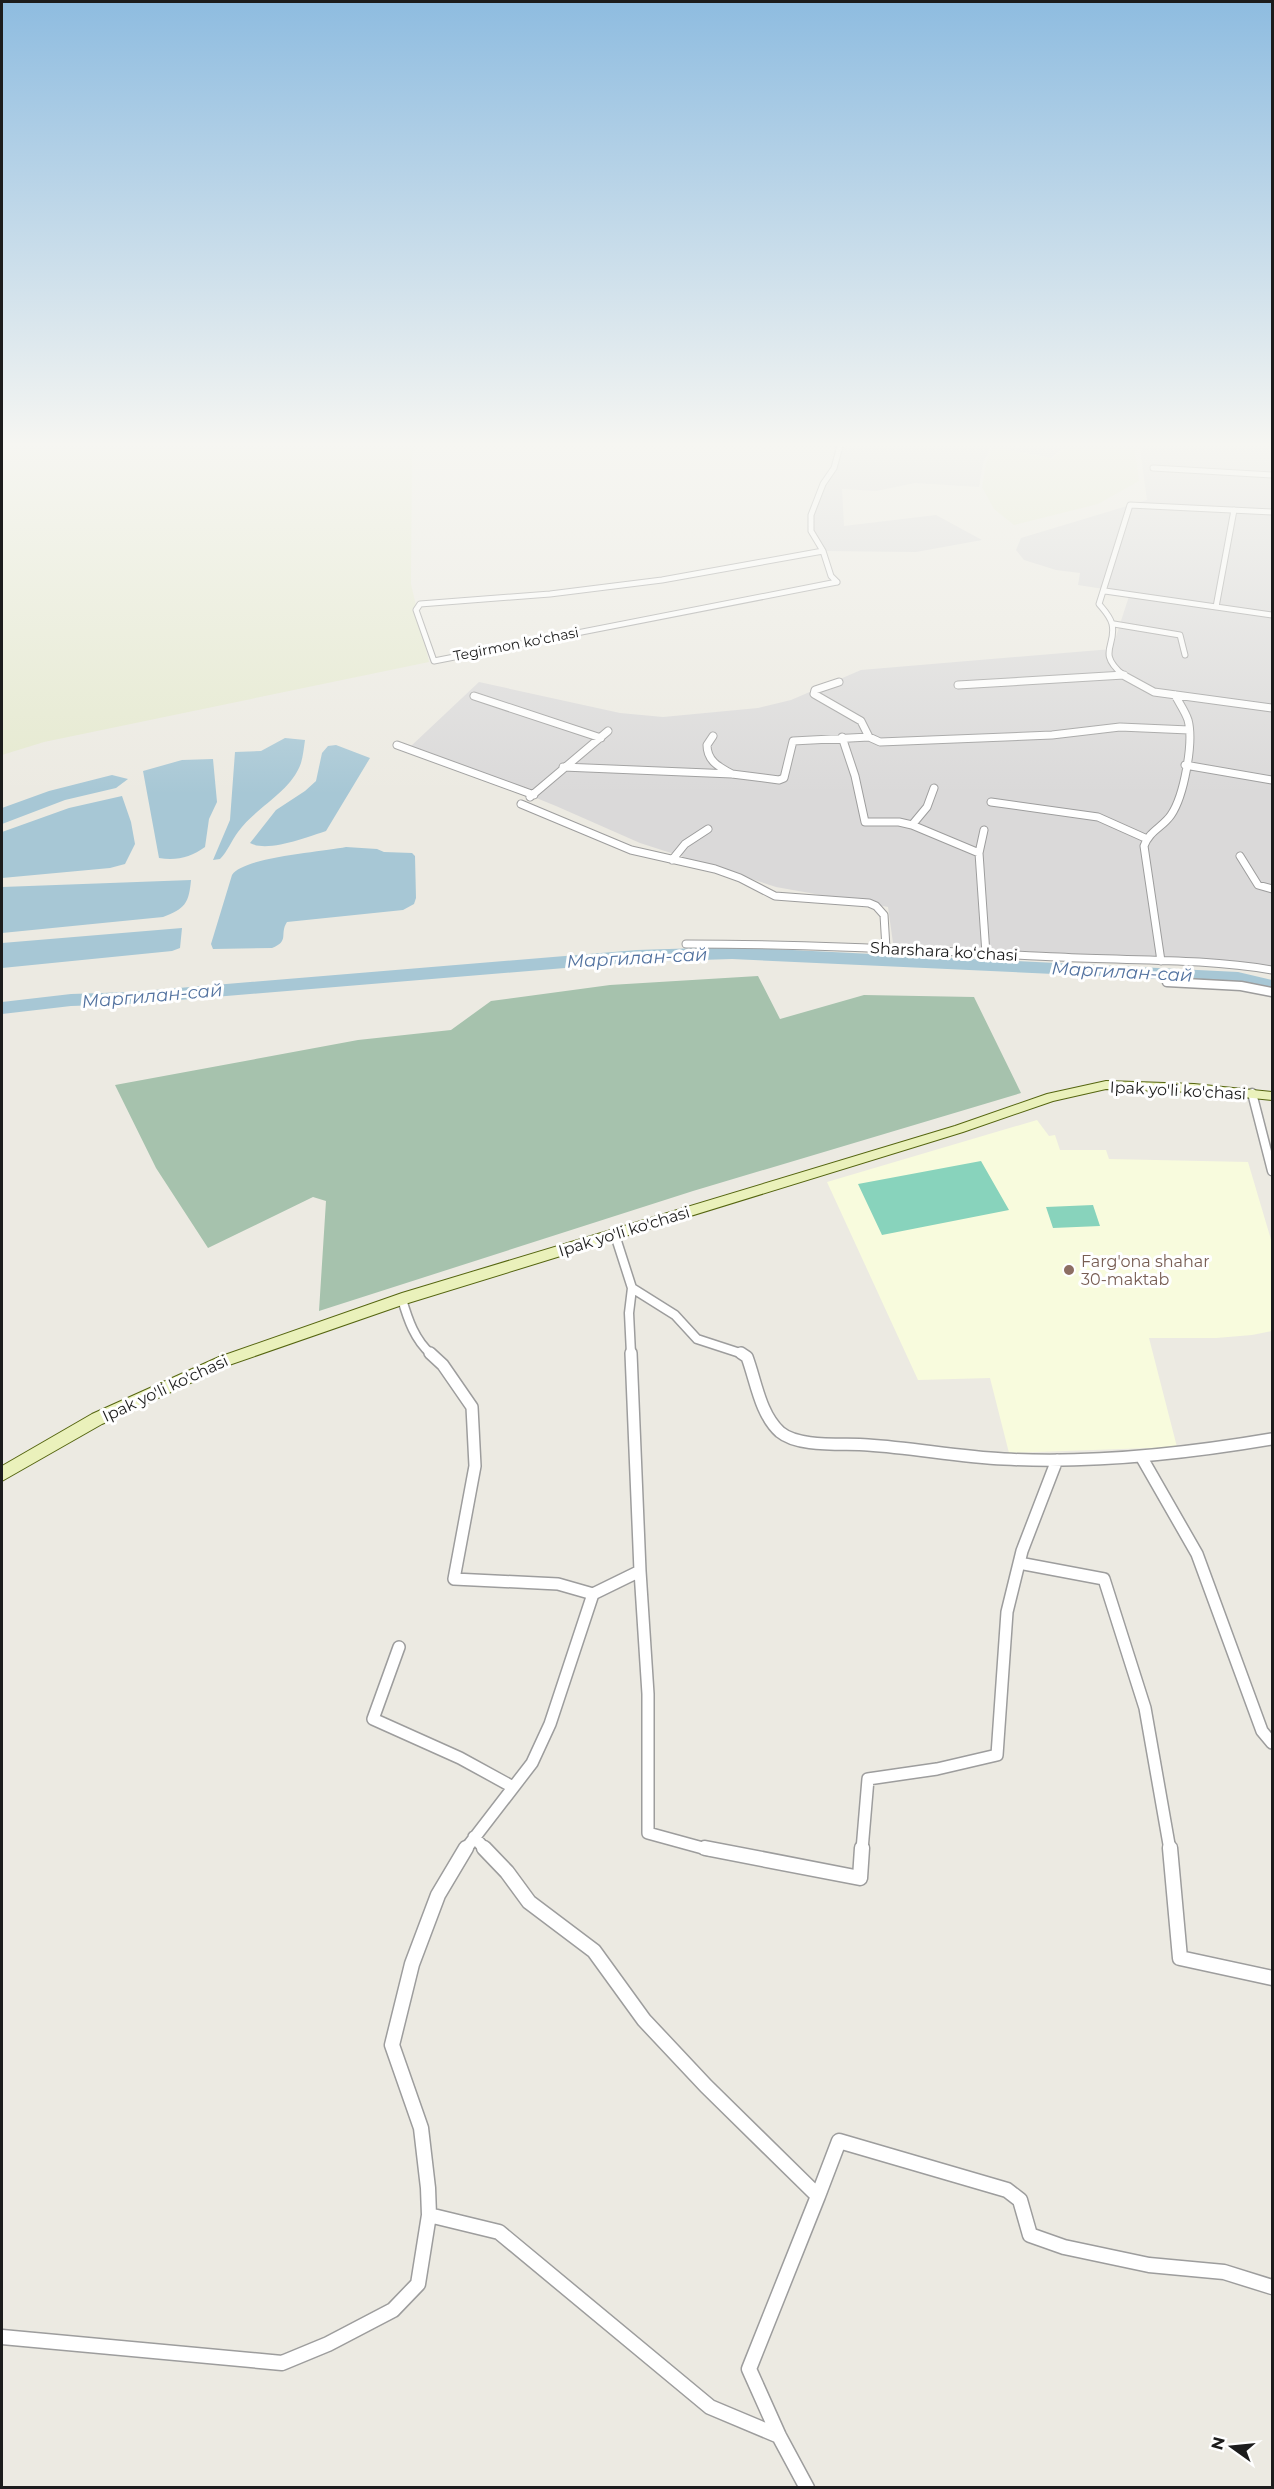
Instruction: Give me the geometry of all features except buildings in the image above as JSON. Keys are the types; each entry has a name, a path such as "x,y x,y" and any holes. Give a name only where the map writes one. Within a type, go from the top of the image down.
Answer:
{"main road":[{"name":"Ipak yo'li ko'chasi","path":"2,1474 97,1419 224,1360 402,1299 959,1129 1051,1097 1106,1085 1194,1088 1272,1096"}],"street":[{"name":"Tegirmon koʻchasi","path":"759,562 651,581 550,594 420,604 416,610 434,661 837,582 831,576 827,562"},
{"path":"1113,562 1100,604 1110,614 1114,624 1108,652 1110,662 1124,675 1154,692 1272,708"},
{"path":"1216,607 1224,562"},
{"path":"1105,591 1272,615"},
{"path":"1114,624 1180,635 1185,655"},
{"path":"958,685 1124,675"},
{"path":"839,682 813,692 861,721 869,737"},
{"path":"1161,961 1144,846 1145,838 1170,817 1178,801 1189,730 1187,719 1175,695"},
{"path":"474,696 601,738"},
{"path":"563,767 732,774 779,780 784,778 793,741 869,737 880,742 1052,735 1120,727 1189,730"},
{"path":"608,731 521,804 631,850 715,869 740,878 775,896 869,903 878,906 886,916 886,948"},
{"path":"712,736 707,745 709,758 732,774"},
{"path":"842,737 855,776 863,819 870,822 899,822 912,825 979,853"},
{"path":"397,745 534,795"},
{"path":"1185,765 1272,780"},
{"path":"912,825 927,807 934,788"},
{"path":"991,802 1080,813 1145,838"},
{"path":"672,860 685,844 708,829"},
{"path":"984,830 979,853 986,954"},
{"path":"1240,856 1258,885 1272,889"},
{"name":"Sharshara koʻchasi","path":"686,944 784,944 886,948 1238,964 1272,970"},
{"path":"1167,982 1241,986 1272,992"},
{"path":"1252,1093 1272,1171"},
{"path":"615,1235 632,1288 629,1313 640,1571 648,1694 648,1833 712,1850 860,1878 868,1779 937,1769 997,1755 1007,1612 1019,1563 1057,1460"},
{"path":"632,1288 675,1315 697,1339 747,1357 768,1412 781,1432 799,1440 891,1447 969,1457 1057,1460 1142,1458 1272,1439"},
{"path":"402,1299 409,1322 422,1346 443,1365 472,1407 475,1466 454,1579 558,1584 593,1594 640,1571"},
{"path":"1142,1458 1197,1554 1262,1731 1272,1743"},
{"path":"1019,1563 1104,1578 1145,1708 1170,1847 1180,1958 1272,1978"},
{"path":"2,2337 282,2362 328,2344 393,2310 418,2284 429,2215 421,2128 392,2045 412,1964 438,1895 457,1860 532,1763 550,1724 593,1594"},
{"path":"399,1647 373,1719 460,1758 513,1787"},
{"path":"474,1838 507,1872 529,1902 594,1951 644,2020 706,2086 818,2196"},
{"path":"807,2487 779,2436 749,2369 839,2141 1007,2190 1020,2200 1030,2235 1064,2247 1149,2265 1224,2272 1272,2287"},
{"path":"429,2215 499,2232 710,2407 779,2436"}],"shaded area":[{"path":"2,562 411,562 411,584 429,662 44,742 2,755"},
{"path":"1031,562 1272,562 1272,968 1235,962 1107,961 1034,952 893,943 888,907 776,887 640,843 410,747 479,682 620,713 663,717 758,708 791,700 861,670 1112,649 1130,593 1078,585 1080,573 1056,570"},
{"path":"758,976 780,1019 864,995 974,997 1021,1093 693,1191 319,1311 326,1201 313,1197 208,1248 156,1168 115,1085 358,1040 451,1030 491,1001 610,985"},
{"name":"Farg'ona shahar 30-maktab","path":"1037,1120 1049,1136 1055,1135 1060,1150 1106,1150 1109,1159 1248,1162 1272,1243 1272,1331 1216,1338 1149,1338 1177,1447 1009,1453 990,1378 918,1380 827,1182"}],"green space":[{"path":"981,1161 1009,1210 882,1235 858,1184"},
{"path":"1093,1205 1100,1226 1053,1228 1046,1207"}],"water":[{"path":"285,738 305,740 301,763 296,773 281,791 245,823 220,859 213,860 230,820 235,752 261,751"},
{"path":"336,745 370,758 326,831 277,845 257,846 250,843 276,810 316,781 322,753 328,746"},
{"path":"213,759 217,802 209,819 205,847 184,857 159,858 143,771 182,760"},
{"path":"112,775 128,779 116,788 65,800 2,824 2,808 49,791"},
{"path":"122,796 131,822 135,844 125,864 110,868 2,878 2,832 69,808"},
{"path":"346,847 412,853 415,856 416,898 414,904 403,910 287,922 283,940 272,948 213,949 211,944 232,875 239,869 284,856"},
{"path":"191,880 187,900 181,908 163,917 2,933 2,887"},
{"path":"182,928 180,948 172,951 2,968 2,943"}],"waterway":[{"name":"Маргилан-сай","path":"2,1008 71,1000 131,998 637,956 732,953 1183,974 1238,978 1272,986"}],"place":[{"name":"Farg'ona shahar 30-maktab","path":"1069,1270"}]}
